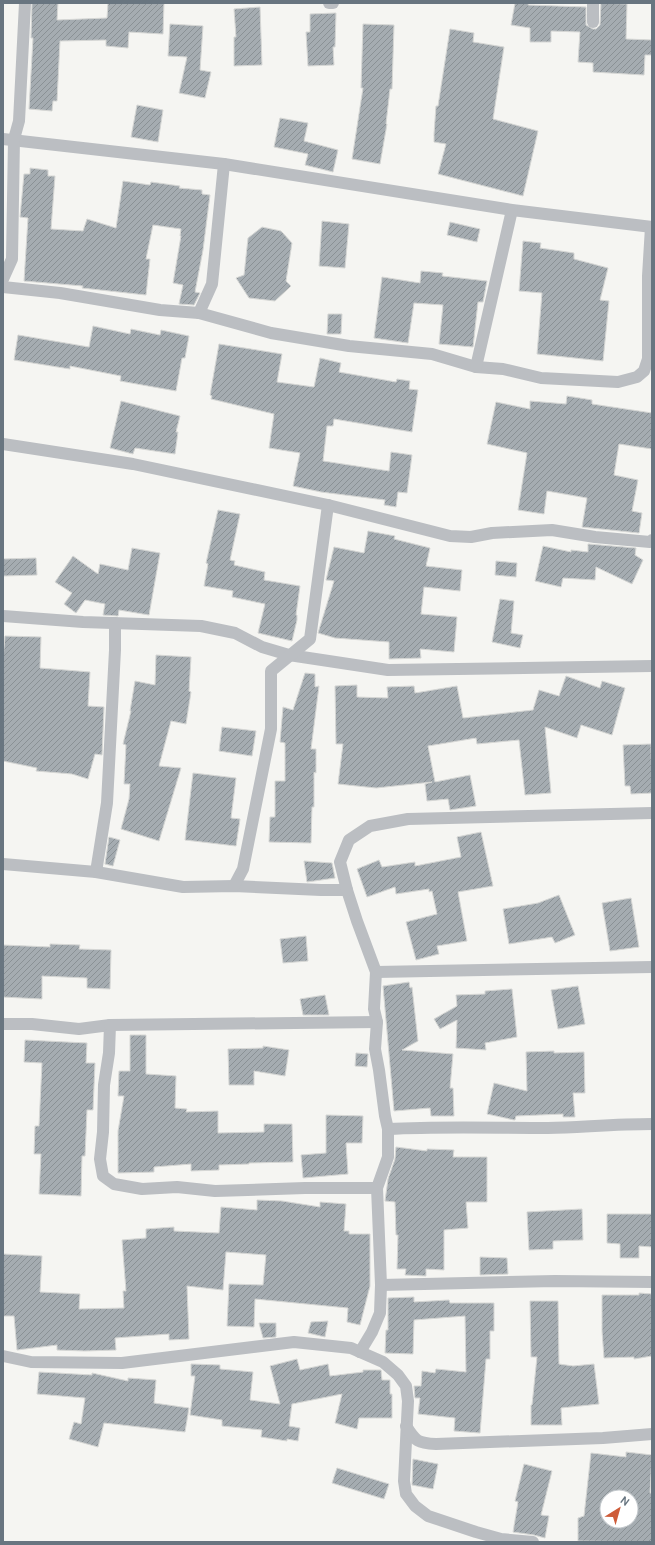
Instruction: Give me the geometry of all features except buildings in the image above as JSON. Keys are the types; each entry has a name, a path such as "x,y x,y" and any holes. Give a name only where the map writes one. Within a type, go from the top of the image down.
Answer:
{"street":[{"path":"3,279 12,259 8,139 19,121 25,3"},
{"path":"593,3 593,22"},
{"path":"3,287 60,293 160,310 199,313 271,333 349,346 432,354 476,367 503,370 541,378 618,382 648,375 648,276 652,227 512,210 224,164 8,139"},
{"path":"199,313 212,284 224,164"},
{"path":"476,367 512,210"},
{"path":"3,444 133,464 328,505 450,536 471,537 492,533 552,530 595,537 650,542 652,540"},
{"path":"234,886 243,869 271,728 271,671 310,639 328,505"},
{"path":"3,616 115,623 201,626 235,633 262,647 289,655 388,670 652,666"},
{"path":"96,872 107,803 115,623"},
{"path":"360,1352 372,1332 380,1313 381,1285 377,1188 388,1157 388,1129 385,1116 380,1070 375,1050 377,1022 374,1009 376,972 357,921 340,862 349,840 370,826 408,819 652,813"},
{"path":"3,864 96,872 183,886 234,886 347,890"},
{"path":"376,972 652,967"},
{"path":"3,1024 32,1024 79,1029 110,1025 377,1022"},
{"path":"110,1025 109,1053 104,1084 103,1132 100,1159 103,1176 114,1184 142,1189 177,1187 215,1191 305,1188 377,1188"},
{"path":"388,1129 430,1127 566,1128 616,1124 652,1124"},
{"path":"381,1285 555,1281 652,1282"},
{"path":"3,1356 31,1362 122,1363 294,1342 343,1346 384,1362 398,1374 406,1386 408,1401 404,1482 406,1494 415,1506 428,1516 501,1540 533,1542"},
{"path":"406,1426 413,1438 422,1443 436,1444 603,1438 652,1434"}]}
